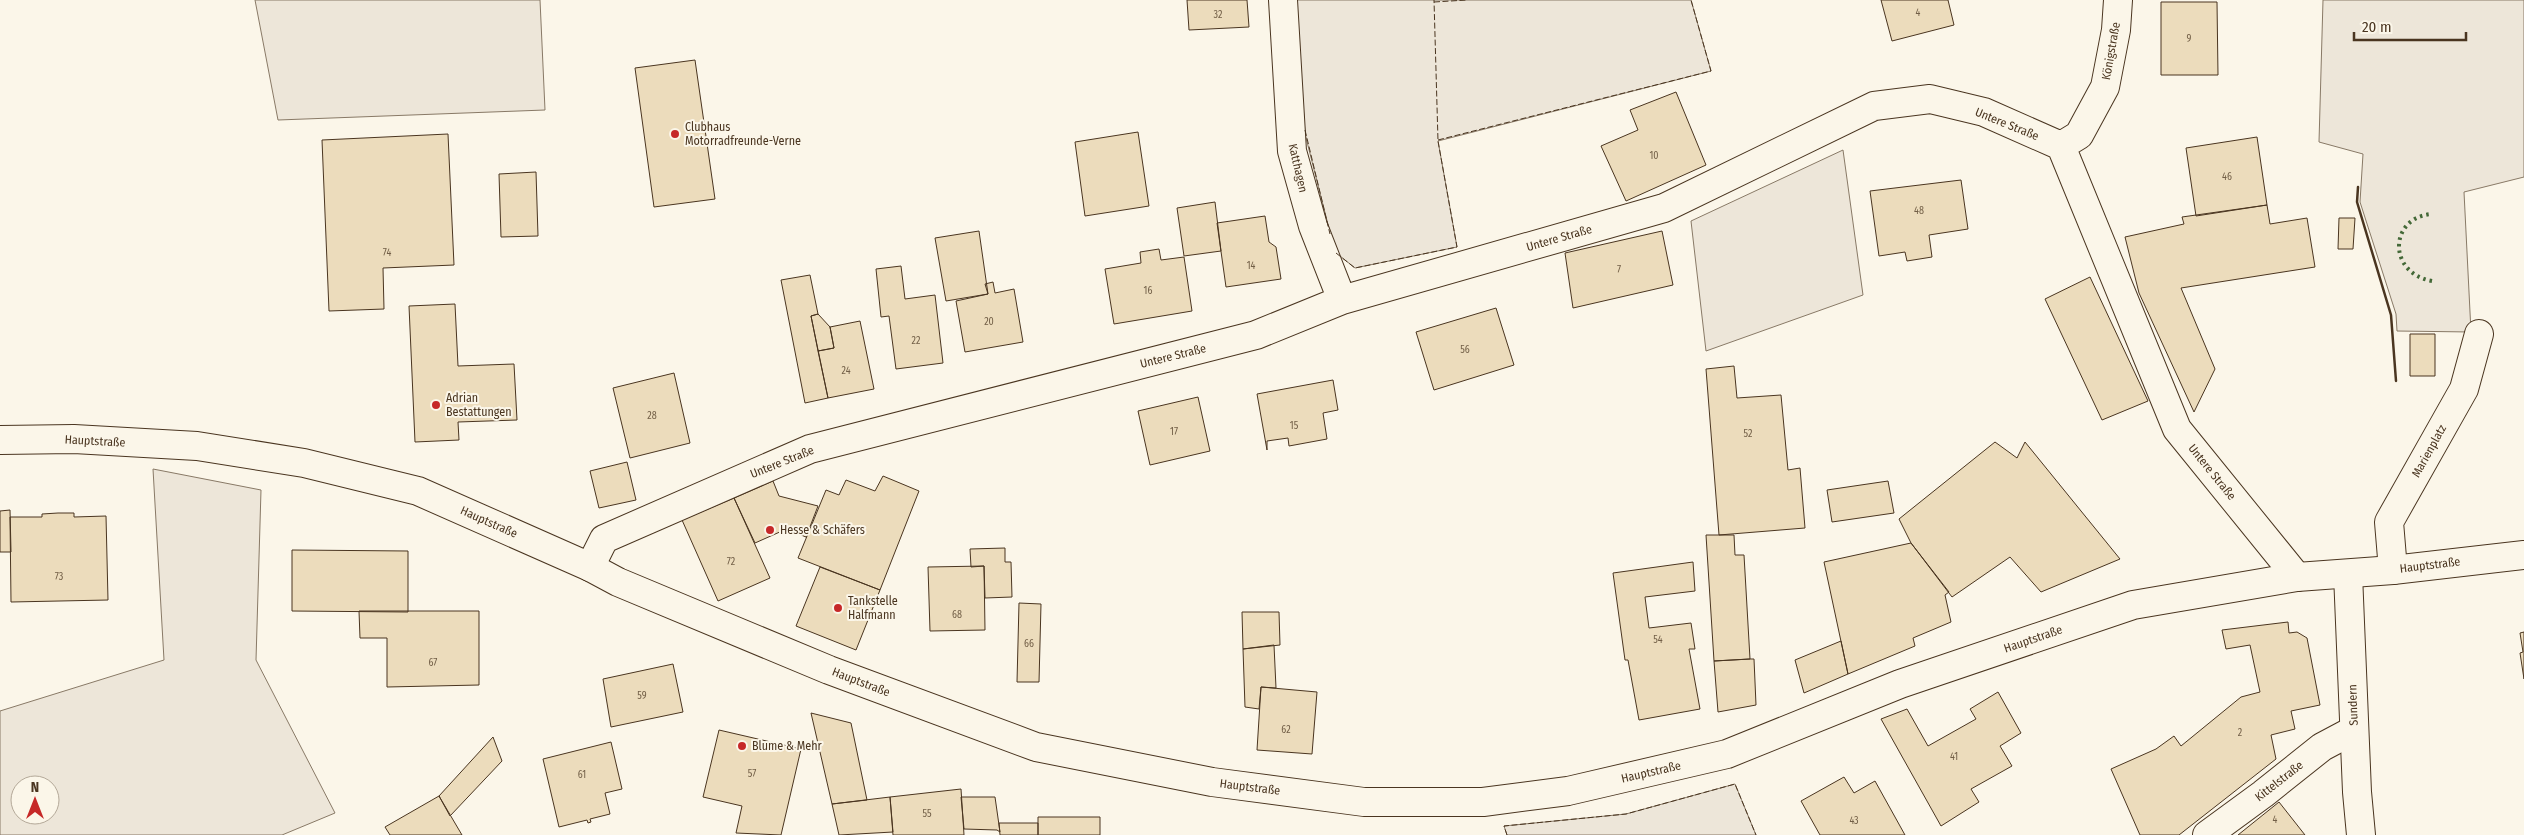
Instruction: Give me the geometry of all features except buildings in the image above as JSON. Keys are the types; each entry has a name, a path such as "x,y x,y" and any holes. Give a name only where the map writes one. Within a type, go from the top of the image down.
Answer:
{"street":[{"name":"Katthagen","path":"1282,0 1292,151 1313,226 1342,300"},
{"name":"Königstraße","path":"2061,146 2078,135 2105,87 2116,30 2118,0"},
{"name":"Untere Straße","path":"590,566 604,539 810,449 1256,335 1342,300 1664,208 1874,106 1930,99 1984,112 2061,146 2176,429 2298,577"},
{"name":"Marienplatz","path":"2393,570 2389,522 2464,389 2479,334"},
{"name":"Hauptstraße","path":"0,440 74,439 197,446 304,463 418,492 590,566 618,582 829,670 1036,747 1212,782 1364,802 1483,802 1568,790 1709,759 1900,684 2133,605 2298,577 2393,570 2524,554"},
{"name":"Sundern","path":"2348,574 2354,730 2361,835"},
{"name":"Kittelstraße","path":"2207,835 2322,747 2354,730"}],"shaded area":[{"path":"255,0 540,0 545,110 278,120"},
{"path":"1296,0 1691,0 1711,71 1438,141 1457,247 1355,268 1335,252 1305,134"},
{"path":"2323,0 2524,0 2524,177 2464,192 2471,332 2397,331 2396,314 2360,202 2363,154 2319,142"},
{"path":"1843,150 1863,295 1706,351 1691,221"},
{"path":"153,469 261,490 256,660 335,813 282,835 0,835 0,711 164,660"},
{"path":"1735,784 1756,835 1507,835 1504,826 1626,814"}],"hedge":[{"path":"2432,214 2418,217 2408,225 2401,234 2399,246 2401,257 2407,268 2417,276 2432,281"}],"fence":[{"path":"1336,253 1355,268 1457,247 1438,141 1434,0"},
{"path":"1434,2 1467,0"},
{"path":"1438,140 1711,71 1691,0"},
{"path":"1305,130 1330,234"},
{"path":"1507,835 1504,826 1626,814 1735,784 1756,835"}],"wall":[{"path":"2358,187 2357,202 2391,315 2396,381"}],"place":[{"name":"Clubhaus Motorradfreunde-Verne","path":"675,134"},
{"name":"Adrian Bestattungen","path":"436,405"},
{"name":"Hesse & Schäfers","path":"770,530"},
{"name":"Tankstelle Halfmann","path":"838,608"},
{"name":"Blume & Mehr","path":"742,746"}]}
